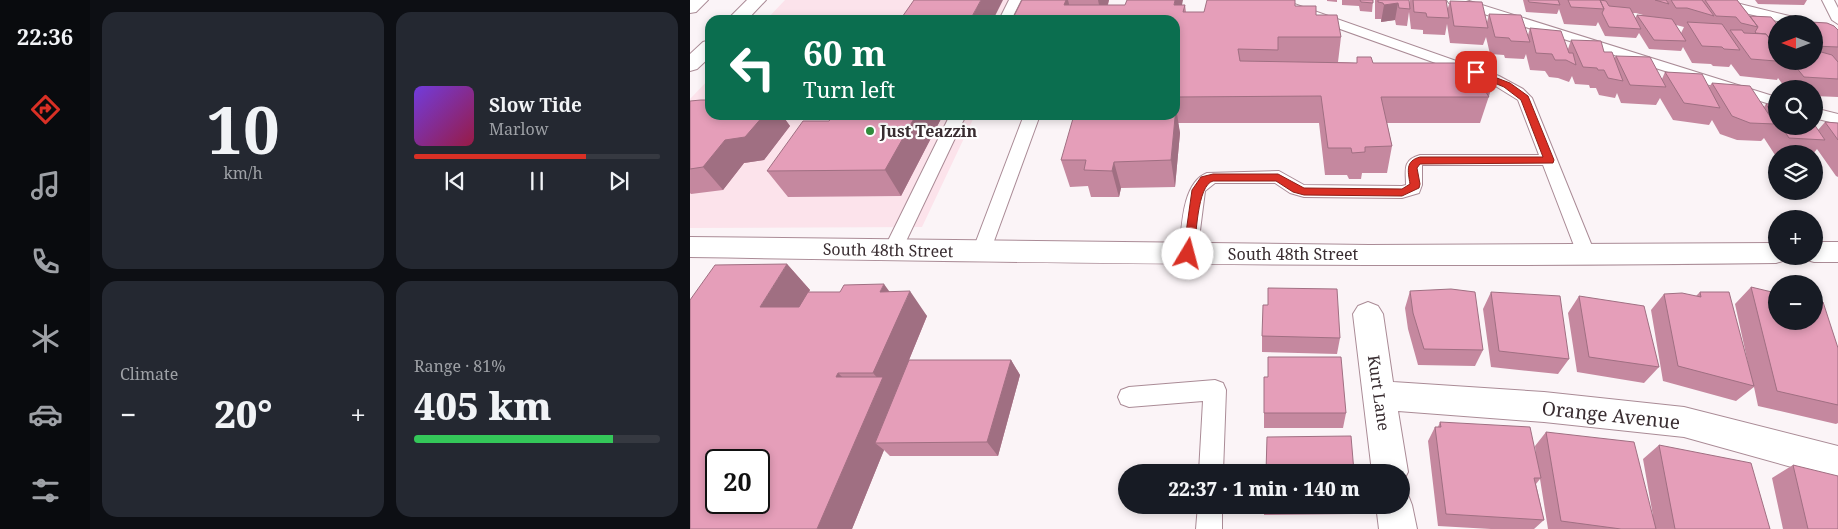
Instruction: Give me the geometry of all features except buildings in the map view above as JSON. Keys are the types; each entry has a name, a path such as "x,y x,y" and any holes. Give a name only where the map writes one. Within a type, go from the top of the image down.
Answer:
{"street":[{"path":"690,8 699,0"},
{"path":"741,15 757,0"},
{"path":"690,65 705,51"},
{"name":"South 48th Street","path":"690,247 1188,254 1587,256 1768,253"},
{"path":"1823,252 1838,252"},
{"name":"Kurt Lane","path":"1368,314 1389,464"},
{"name":"Orange Avenue","path":"1379,395 1544,407 1684,422 1838,463"},
{"path":"1396,514 1398,529"}],"lane":[{"path":"1008,15 1015,0"},
{"path":"1271,0 1507,85 1525,98 1587,256"},
{"path":"1453,0 1768,99"},
{"path":"1709,0 1769,15"},
{"path":"1828,0 1828,26"},
{"path":"1823,115 1838,119"},
{"path":"892,250 956,120"},
{"path":"981,252 1030,120"},
{"path":"1188,254 1197,190 1205,180 1213,177 1278,177 1296,190 1304,191 1402,192 1414,188 1412,168 1415,162 1420,160 1549,160"},
{"path":"1129,397 1215,390 1211,464"},
{"path":"1209,529 1210,514"}],"shaded area":[{"path":"785,0 1028,0 1021,15 771,15"},
{"path":"705,83 705,120 973,120 922,227 690,228 690,99"}],"place":[{"name":"Just Teazzin","path":"870,131"}],"route":[{"path":"1188,254 1197,190 1199,185 1205,180 1213,177 1278,177 1296,190 1304,191 1402,192 1414,188 1412,168 1413,164 1420,160 1549,160 1525,98 1507,85 1476,72"}]}
